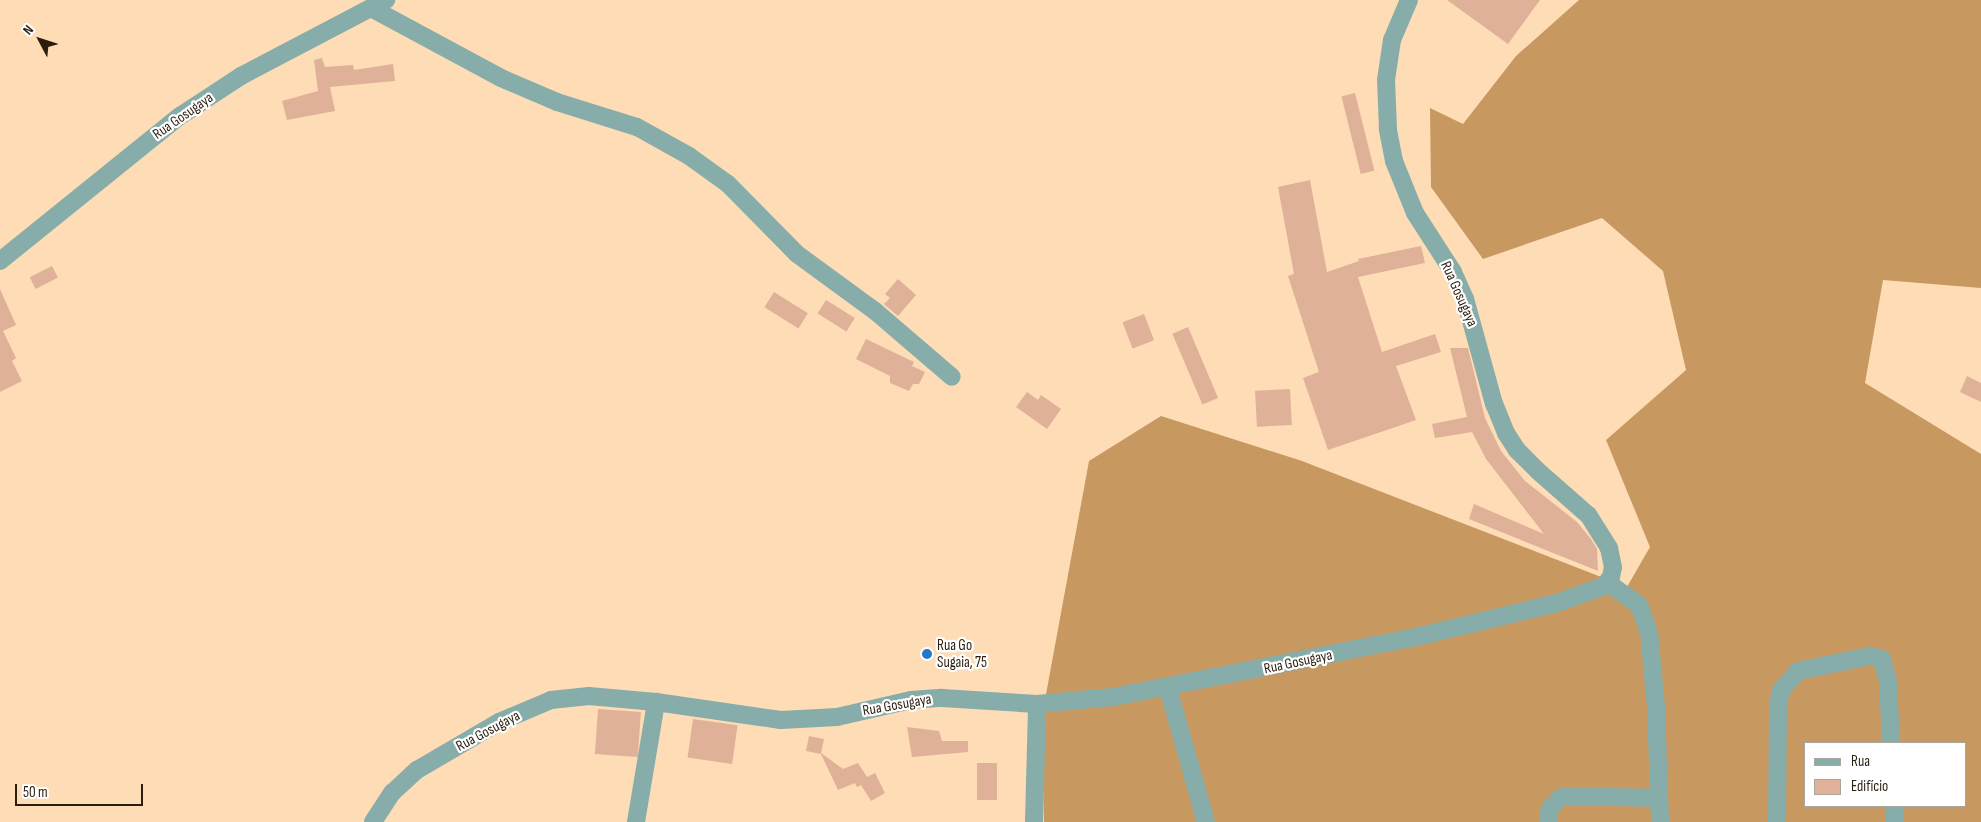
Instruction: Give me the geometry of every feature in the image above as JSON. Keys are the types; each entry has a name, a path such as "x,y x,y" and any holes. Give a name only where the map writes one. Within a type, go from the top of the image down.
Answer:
{"street":[{"name":"Rua Gosugaya","path":"372,822 392,793 417,770 499,722 551,700 589,696 656,702 781,720 837,717 911,700 942,698 1037,704 1113,697 1168,688 1557,603 1585,594 1607,582 1613,568 1609,548 1600,530 1518,450 1506,433 1494,404 1465,299 1453,272 1416,212 1394,161 1388,129 1386,80 1392,40 1409,0"},
{"name":"Rua Gosugaya","path":"0,261 180,116 241,76 380,5"},
{"path":"380,5 509,81 557,102 637,128 689,156 728,184 804,260 875,311 952,377"},
{"path":"1607,582 1638,605 1650,632 1660,822"},
{"path":"1777,822 1778,706 1781,690 1798,671 1870,656 1882,659 1887,676 1891,742"},
{"path":"1168,688 1206,822"},
{"path":"636,822 656,702"},
{"path":"1034,822 1037,704"},
{"path":"1548,822 1550,808 1560,798 1567,796 1659,798"},
{"path":"1894,807 1895,822"}],"shaded area":[{"path":"1579,0 1981,0 1981,288 1883,280 1865,383 1981,454 1981,822 1044,822 1042,716 1089,461 1161,416 1302,461 1627,587 1650,547 1606,440 1686,370 1663,271 1602,218 1483,259 1431,187 1430,108 1463,124 1516,56"}],"building":[{"path":"1447,0 1540,0 1508,44"},
{"path":"322,58 325,67 353,65 354,70 393,64 395,81 330,87 335,111 287,120 282,101 318,91 314,60"},
{"path":"1355,93 1374,171 1361,174 1341,96"},
{"path":"1310,180 1327,272 1359,261 1358,259 1421,246 1425,263 1358,277 1382,352 1435,334 1441,352 1396,366 1416,420 1328,450 1303,378 1319,372 1288,276 1294,274 1278,187"},
{"path":"52,266 58,278 36,289 30,277"},
{"path":"898,279 916,295 898,316 884,304 890,298 885,294"},
{"path":"0,289 16,325 3,331 16,358 12,361 22,381 0,392"},
{"path":"774,292 808,313 798,328 764,307"},
{"path":"826,300 855,318 846,332 818,314"},
{"path":"1144,314 1154,340 1133,348 1123,322"},
{"path":"1188,327 1218,398 1202,405 1172,334"},
{"path":"866,339 914,362 912,366 925,372 919,384 913,384 909,391 890,383 890,376 856,359"},
{"path":"1450,348 1468,348 1485,418 1501,451 1525,481 1577,522 1591,539 1597,549 1598,571 1469,519 1474,504 1544,534 1486,459 1472,432 1435,438 1432,424 1467,417"},
{"path":"1967,376 1981,383 1981,402 1960,392"},
{"path":"1290,389 1292,425 1257,427 1255,391"},
{"path":"1027,392 1038,400 1041,395 1061,409 1047,429 1016,407"},
{"path":"598,709 641,712 638,757 595,754"},
{"path":"693,719 738,725 732,764 688,758"},
{"path":"907,727 939,731 942,741 968,741 968,752 912,757"},
{"path":"809,736 824,739 821,753 843,769 858,763 867,777 875,773 885,793 871,801 861,785 857,787 855,783 838,790 821,754 806,751"},
{"path":"977,763 997,763 997,800 977,800"}],"place":[{"name":"Rua Go Sugaia, 75","path":"927,654"}]}
